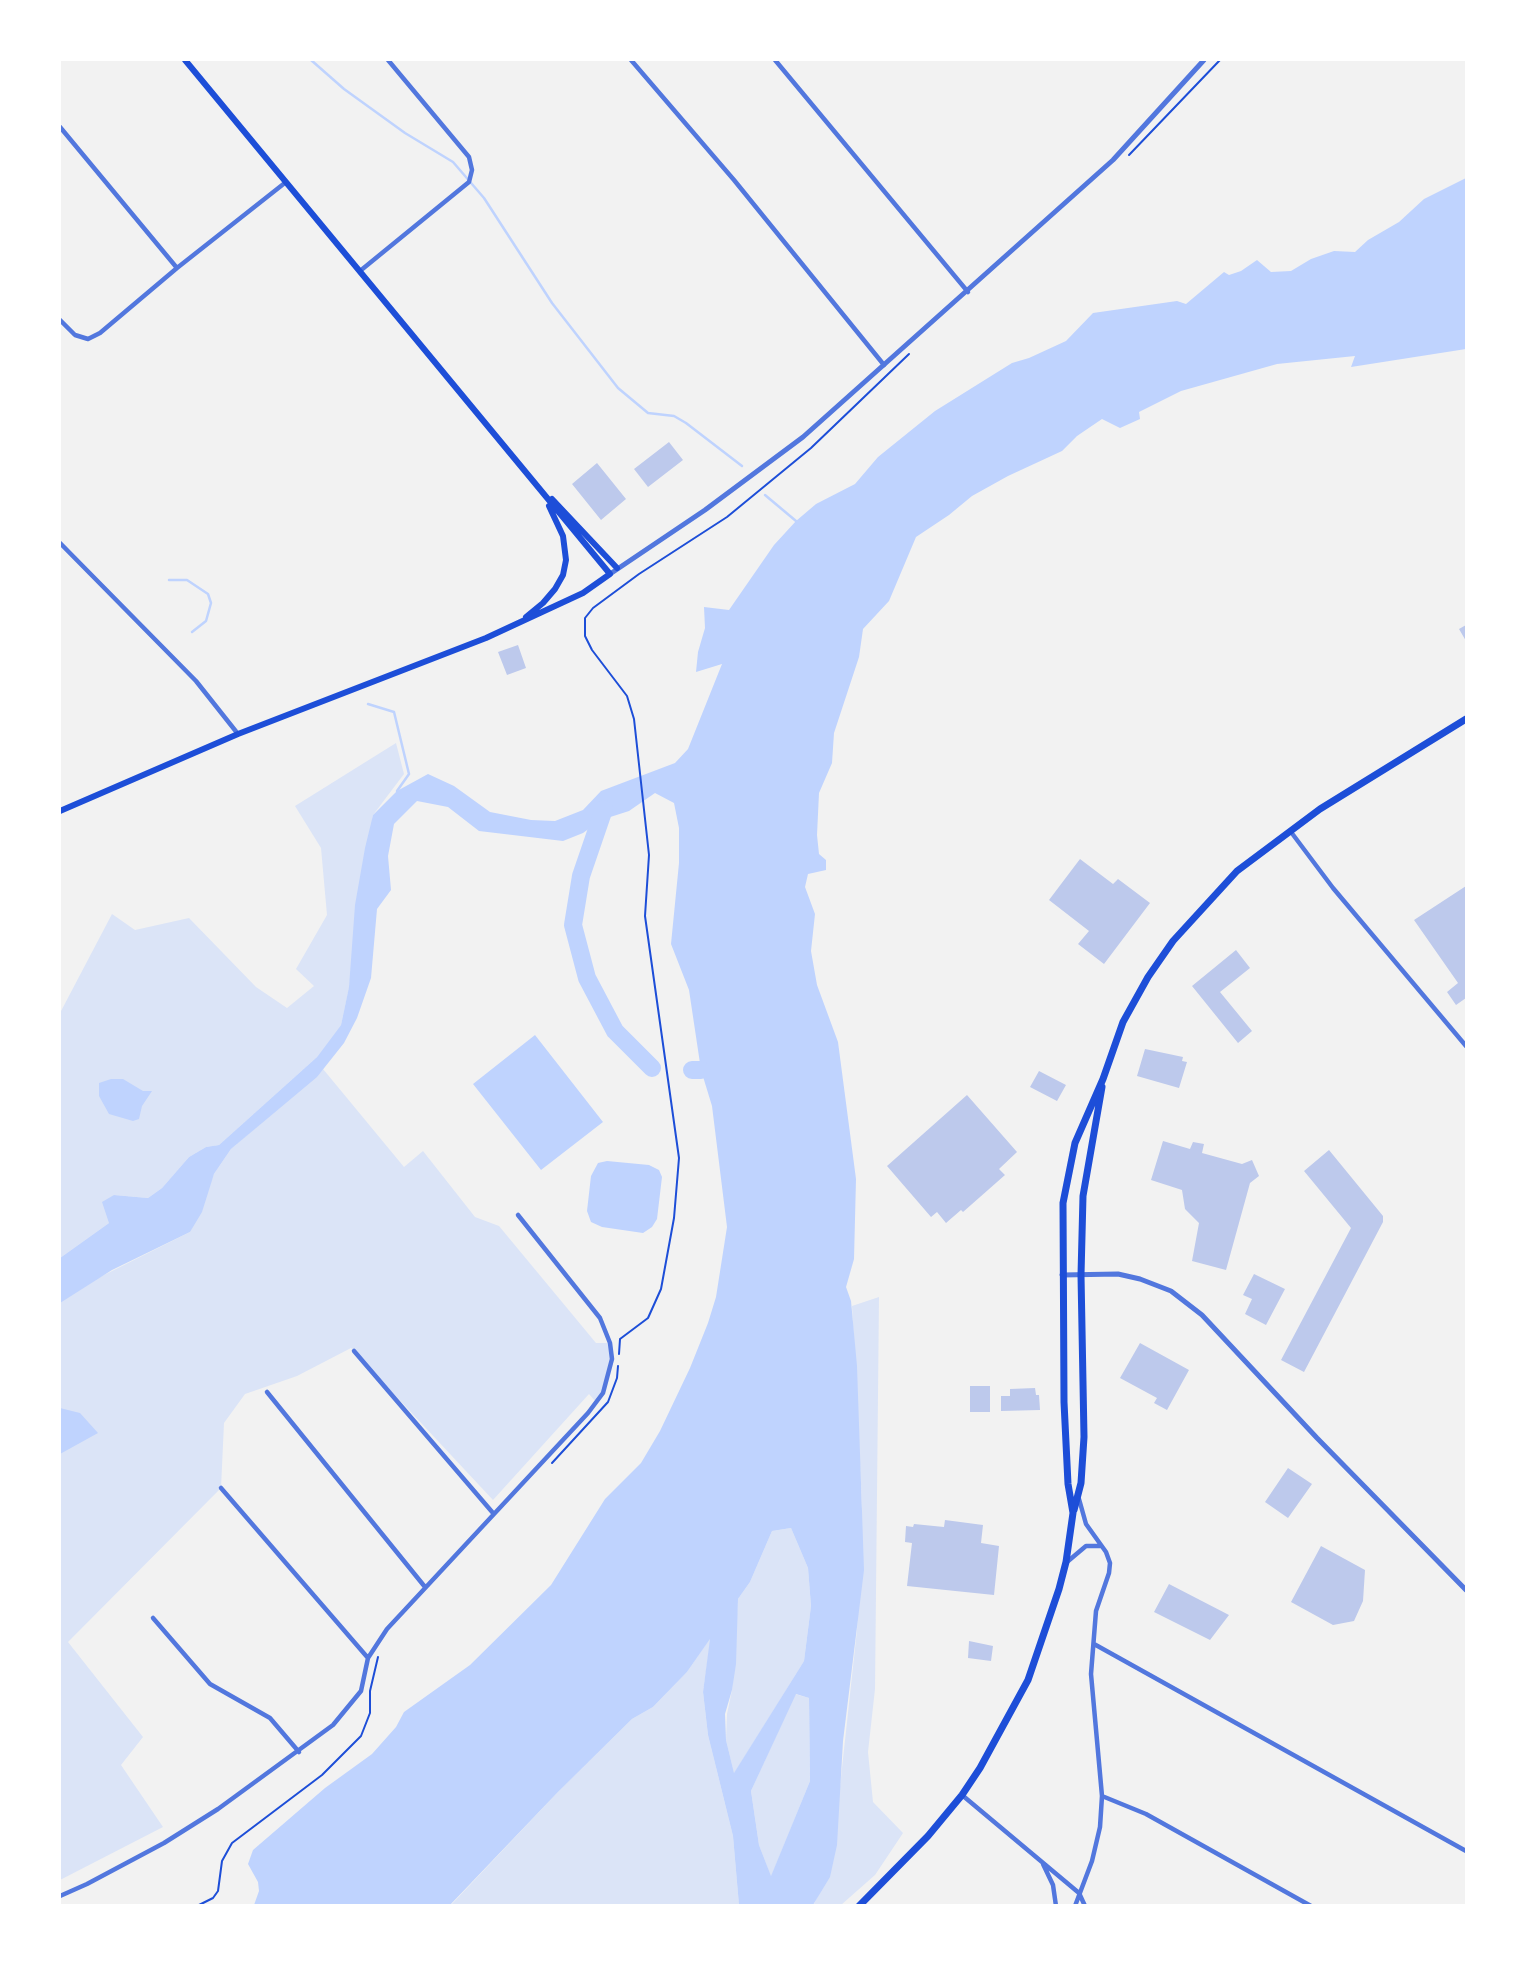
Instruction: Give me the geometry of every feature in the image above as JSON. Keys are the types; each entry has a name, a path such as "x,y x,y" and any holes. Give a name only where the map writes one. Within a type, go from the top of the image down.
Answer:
{"main road":[{"path":"60,811 239,734 486,638 583,593 610,574 186,60"},
{"path":"532,481 555,501 617,568"},
{"path":"517,624 543,603 555,589 563,575 566,560 563,536 551,509 532,481"},
{"path":"1073,1513 1068,1484 1065,1413 1063,1203 1075,1143 1103,1079 1123,1022 1148,977 1173,941 1237,871 1320,809 1466,719"},
{"path":"859,1906 928,1836 962,1796 1001,1734 1028,1680 1066,1562 1073,1513 1082,1483 1083,1196 1103,1079"}],"street":[{"path":"360,271 458,192 469,182 472,170 469,157 388,60"},
{"path":"631,60 734,180 884,365"},
{"path":"775,60 968,292"},
{"path":"610,574 781,455 968,292 1113,160 1204,60"},
{"path":"60,127 177,268"},
{"path":"60,320 75,335 88,339 100,333 177,268 287,182"},
{"path":"60,543 196,681 239,734"},
{"path":"1290,831 1333,888 1466,1046"},
{"path":"60,1896 164,1843 218,1809 333,1725 361,1691 368,1658 387,1629 588,1413 603,1393 612,1359 610,1343 600,1318 518,1215"},
{"path":"1062,1275 1118,1274 1140,1279 1171,1291 1202,1315 1317,1438 1466,1590"},
{"path":"354,1351 493,1513"},
{"path":"267,1392 425,1587"},
{"path":"221,1489 368,1658"},
{"path":"1074,1906 1092,1861 1102,1796 1091,1674 1096,1611 1110,1563 1086,1524 1078,1497"},
{"path":"1066,1562 1086,1546 1102,1546"},
{"path":"153,1618 210,1684 270,1718 299,1752"},
{"path":"1094,1644 1466,1851"},
{"path":"962,1796 1079,1893 1085,1906"},
{"path":"1102,1796 1146,1814 1311,1906"},
{"path":"1041,1860 1053,1885 1056,1906"}],"path":[{"path":"1121,162 1220,60"},
{"path":"645,824 634,719 627,696 592,650 585,636 585,618 593,608 639,574 727,517 811,447 908,354"},
{"path":"197,1906 213,1898 218,1891 222,1861 232,1843 322,1775 361,1735 371,1705"}],"shaded area":[{"path":"396,743 404,774 373,815 349,988 341,1025 317,1057 219,1145 206,1147 189,1157 162,1188 148,1198 114,1195 109,1223 60,1258 60,1013 112,914 135,930 189,918 256,987 287,1008 314,986 296,969 327,915 321,848 295,806"},
{"path":"323,1069 404,1167 423,1151 475,1217 499,1226 596,1343 610,1343 612,1359 603,1393 596,1402 589,1394 493,1500 351,1348 297,1376 245,1394 224,1423 221,1488 68,1642 143,1737 121,1765 163,1827 60,1880 60,1297 190,1232 214,1174 231,1149"},
{"path":"879,1297 875,1689 868,1752 873,1802 903,1833 875,1875 841,1905 813,1906 831,1869 857,1630 862,1504 852,1306"},
{"path":"791,1528 808,1568 811,1606 804,1661 734,1774 726,1740 738,1599 750,1582 772,1531"},
{"path":"711,1637 703,1692 708,1735 733,1836 739,1905 450,1906 557,1793 632,1719 653,1707 687,1672"},
{"path":"795,1694 809,1698 810,1781 771,1877 759,1845 751,1791"}],"water":[{"path":"1466,178 1466,349 1351,367 1355,356 1277,364 1181,391 1139,412 1140,419 1120,428 1102,419 1077,436 1062,451 972,496 916,537 889,601 863,629 859,657 834,733 832,763 819,793 817,835 819,854 826,860 826,870 808,874 805,887 815,914 811,951 817,985 838,1042 856,1179 854,1259 846,1287 851,1301 857,1366 864,1570 843,1741 837,1845 830,1877 813,1905 739,1905 733,1836 708,1735 703,1692 710,1639 687,1672 653,1707 632,1719 450,1905 254,1905 259,1891 258,1882 248,1864 253,1850 325,1788 372,1754 396,1727 404,1712 470,1665 551,1585 605,1499 641,1463 660,1431 708,1323 716,1297 727,1227 712,1106 701,1070 689,990 671,944 679,863 679,828 674,803 655,793 629,811 601,820 583,833 563,841 479,831 448,807 417,801 394,824 388,856 391,890 377,909 371,978 357,1018 344,1043 317,1077 231,1149 214,1174 202,1212 190,1232 112,1270 60,1303 60,1258 109,1223 102,1202 114,1195 148,1198 162,1188 189,1157 206,1147 219,1145 317,1057 341,1025 349,987 355,905 365,848 373,815 397,791 428,774 454,786 490,812 531,820 555,821 583,810 601,791 675,763 688,749 722,664 696,672 705,628 704,607 729,610 774,545 796,521 816,504 855,484 878,457 935,411 1012,363 1066,341 1093,313 1177,301 1186,304 1224,272 1229,275 1241,271 1257,260 1271,272 1291,271 1311,259 1334,251 1355,252 1368,240 1399,222 1424,199","holes":["791,1528 808,1568 811,1606 804,1661 734,1773 726,1740 725,1714 736,1664 738,1599 750,1582 772,1531","796,1694 809,1698 810,1781 771,1876 759,1845 751,1791"]},
{"path":"535,1035 603,1122 541,1170 473,1084"},
{"path":"123,1079 143,1091 152,1091 142,1106 139,1119 133,1121 109,1114 99,1096 99,1083"},
{"path":"607,1161 649,1165 659,1170 662,1177 657,1219 652,1227 643,1233 602,1227 591,1222 587,1211 591,1176 598,1163"},
{"path":"60,1408 80,1413 98,1433 60,1454"}],"building":[{"path":"669,442 683,460 648,487 634,469"},
{"path":"597,463 626,499 601,520 572,484"},
{"path":"1466,625 1466,641 1459,629"},
{"path":"518,645 526,668 507,675 498,652"},
{"path":"1080,859 1113,884 1118,879 1150,903 1104,964 1078,944 1089,931 1049,900"},
{"path":"1466,886 1466,998 1456,1005 1447,992 1458,983 1414,920"},
{"path":"1236,950 1250,968 1220,992 1252,1031 1238,1043 1192,986"},
{"path":"1145,1049 1183,1057 1182,1061 1187,1062 1179,1088 1137,1076"},
{"path":"1039,1071 1066,1085 1057,1101 1030,1087"},
{"path":"967,1095 1017,1152 999,1169 1005,1175 963,1212 961,1210 946,1223 937,1212 931,1217 887,1166"},
{"path":"1163,1141 1190,1149 1193,1142 1204,1144 1202,1153 1242,1164 1252,1160 1259,1176 1250,1183 1226,1270 1192,1261 1199,1223 1185,1209 1182,1190 1151,1180"},
{"path":"1329,1150 1383,1216 1383,1222 1304,1372 1281,1360 1351,1228 1304,1171"},
{"path":"1254,1274 1285,1289 1266,1325 1245,1314 1252,1299 1243,1295"},
{"path":"1140,1343 1189,1370 1167,1410 1154,1403 1157,1398 1120,1378"},
{"path":"970,1386 990,1386 990,1412 970,1412"},
{"path":"1035,1388 1036,1395 1039,1395 1040,1410 1001,1411 1001,1396 1010,1396 1010,1389"},
{"path":"1288,1468 1312,1484 1288,1518 1265,1502"},
{"path":"945,1520 983,1525 981,1543 999,1546 994,1595 907,1586 912,1543 905,1542 906,1526 913,1527 914,1524 944,1527"},
{"path":"1321,1546 1365,1570 1363,1601 1354,1621 1333,1625 1291,1602"},
{"path":"1169,1584 1229,1615 1210,1640 1154,1612"},
{"path":"969,1641 993,1646 991,1661 968,1658"}],"waterway":[{"path":"311,60 344,89 405,133 453,162 484,198 552,303 618,388 648,413 674,416 686,423 742,466"},
{"path":"765,495 796,521"},
{"path":"169,580 187,580 208,594 211,603 206,621 192,632"},
{"path":"368,704 394,712 409,774 397,791"},
{"path":"604,809 581,876 573,925 587,978 615,1031 652,1068"},
{"path":"692,1070 701,1070"}]}
